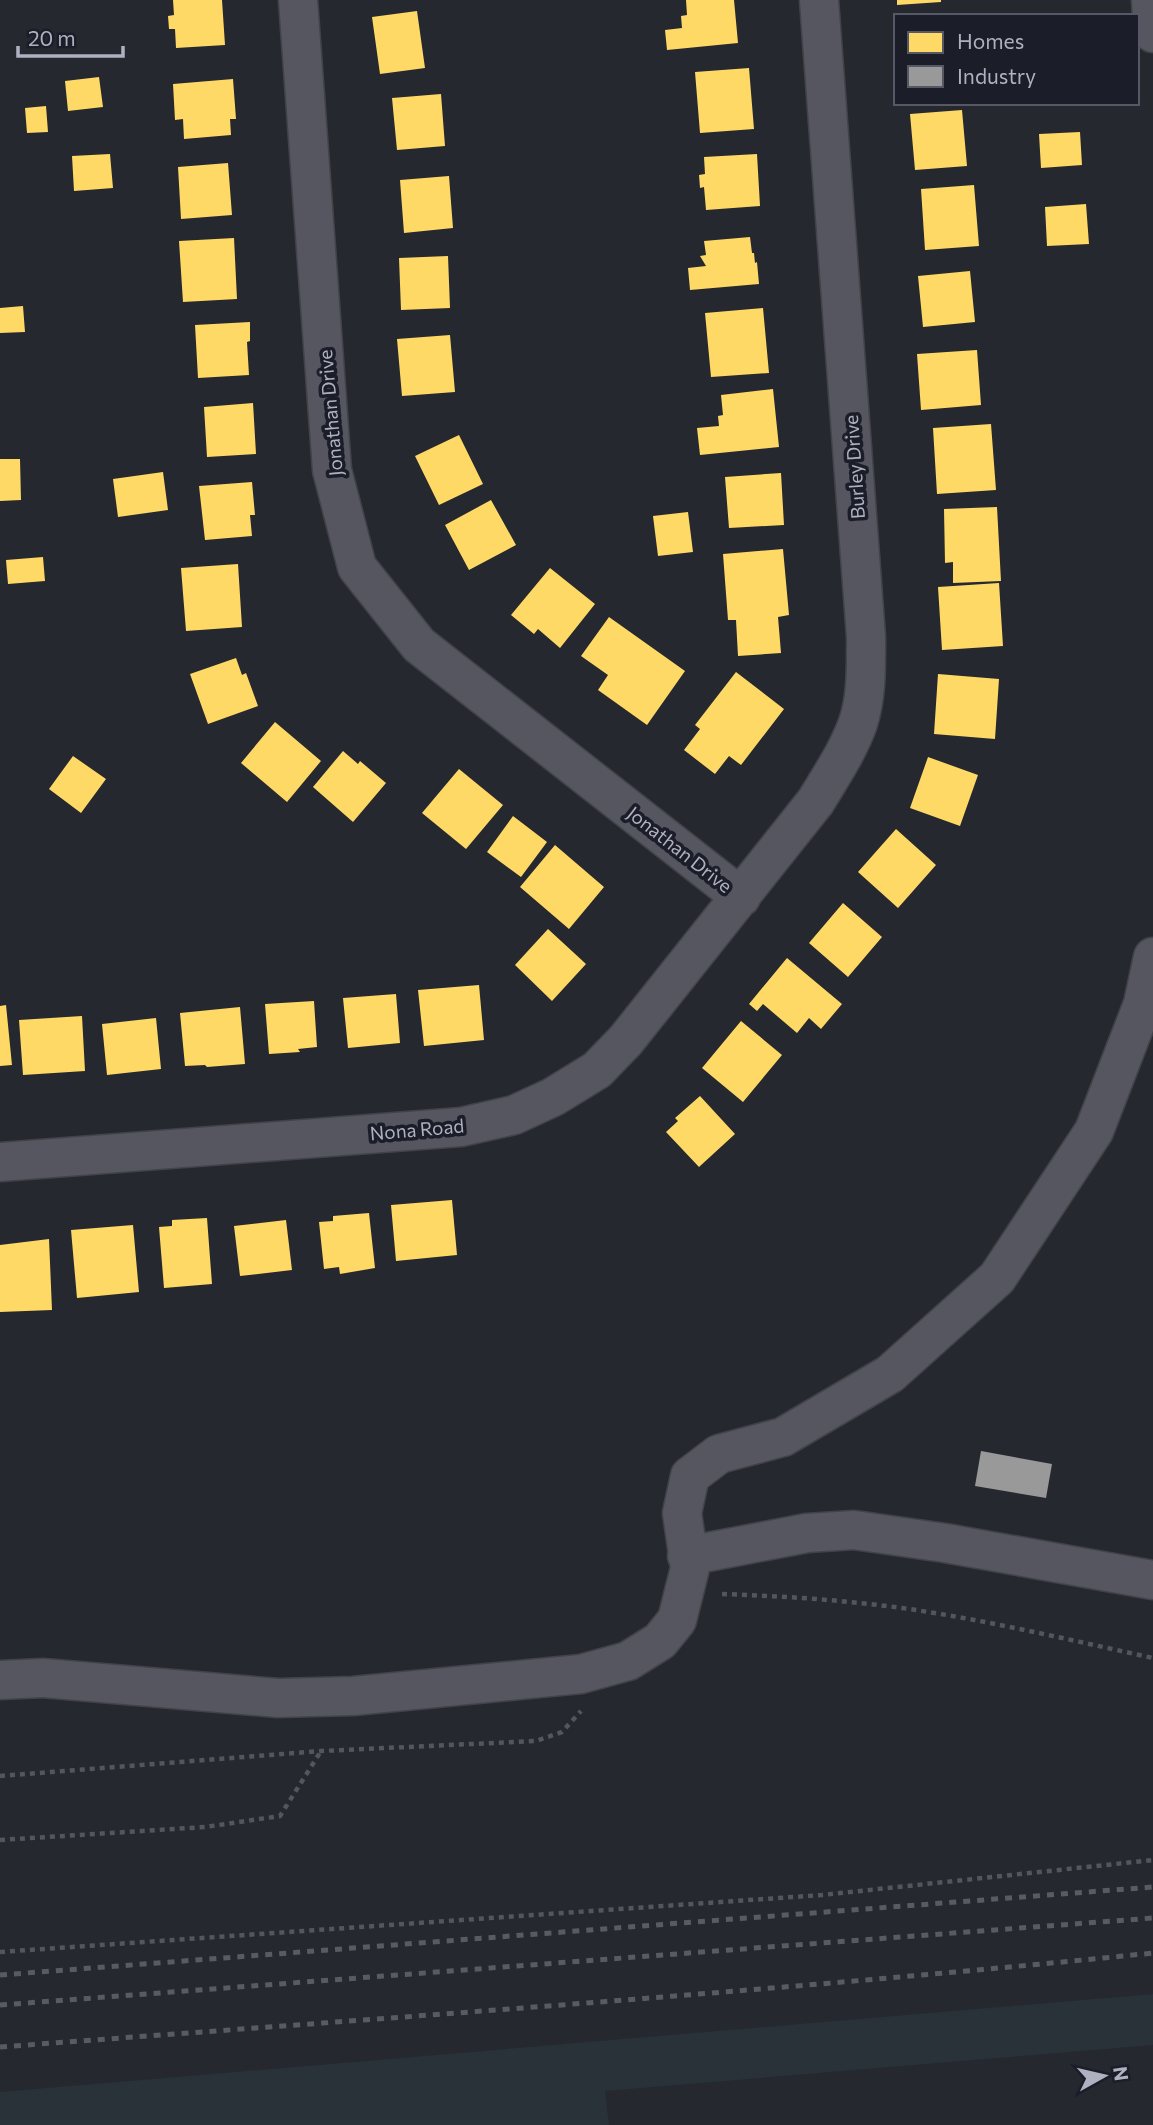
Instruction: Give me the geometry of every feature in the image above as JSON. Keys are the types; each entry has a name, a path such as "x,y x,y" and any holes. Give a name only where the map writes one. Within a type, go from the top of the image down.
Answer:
{"street":[{"name":"Jonathan Drive","path":"298,0 332,470 356,567 419,645 741,897"},
{"name":"Burley Drive","path":"741,897 816,800 840,760 858,723 866,680 866,637 819,0"},
{"path":"1151,0 1153,33"},
{"name":"Nona Road","path":"0,1162 461,1127 514,1115 553,1097 597,1070 626,1040 741,897"},
{"path":"0,1680 43,1678 278,1698 353,1696 580,1674 628,1661 660,1641 677,1620 690,1568 682,1513 690,1476 719,1454 783,1437 890,1374 997,1278 1094,1131 1143,1004 1153,957"},
{"path":"687,1556 807,1533 854,1530 945,1543 1153,1580"}],"path":[{"path":"684,1593 782,1596 903,1608 1153,1658"},
{"path":"0,1776 321,1751 536,1741 562,1732 586,1706 580,1674"},
{"path":"0,1840 205,1827 280,1816 321,1751"},
{"path":"0,1952 822,1895 1153,1860"}],"shaded area":[{"path":"1153,1994 1153,2045 605,2091 609,2125 0,2125 0,2092"}],"building: Homes":[{"path":"173,0 222,0 225,45 176,48 175,29 169,29 168,16 174,15"},
{"path":"686,0 734,0 738,43 667,50 665,30 682,28 681,16 687,15"},
{"path":"897,0 941,0 941,2 897,5"},
{"path":"417,11 425,68 380,74 372,17"},
{"path":"749,68 754,129 700,133 695,72"},
{"path":"99,77 103,107 68,111 65,81"},
{"path":"233,79 236,119 230,119 231,135 184,139 183,119 175,120 173,84"},
{"path":"441,94 445,146 397,150 392,98"},
{"path":"46,106 48,132 27,133 25,108"},
{"path":"962,110 967,166 915,170 910,114"},
{"path":"1080,132 1082,165 1041,168 1039,134"},
{"path":"110,154 113,188 74,191 72,156"},
{"path":"757,154 760,206 706,210 704,187 700,188 699,175 705,174 704,157"},
{"path":"228,163 232,215 181,219 178,167"},
{"path":"449,176 453,228 404,233 400,180"},
{"path":"974,185 979,246 925,250 921,189"},
{"path":"1086,204 1089,244 1047,246 1045,207"},
{"path":"750,237 752,253 755,263 757,262 759,284 690,290 688,268 706,266 700,256 706,255 704,241"},
{"path":"234,238 237,299 183,302 179,241"},
{"path":"448,256 450,308 401,310 399,258"},
{"path":"970,271 975,322 923,327 918,276"},
{"path":"23,306 25,332 0,333 0,308"},
{"path":"763,308 769,373 711,377 705,313"},
{"path":"250,322 250,341 247,342 249,375 198,378 195,325"},
{"path":"450,335 455,392 402,396 397,339"},
{"path":"977,350 981,405 921,410 917,354"},
{"path":"773,389 779,447 700,455 697,428 719,426 718,416 723,415 721,395"},
{"path":"253,403 256,454 207,457 204,407"},
{"path":"991,424 996,490 937,494 933,428"},
{"path":"459,435 483,484 439,505 415,456"},
{"path":"0,459 20,459 21,500 0,501"},
{"path":"163,472 168,510 118,517 113,479"},
{"path":"781,473 784,525 729,528 725,477"},
{"path":"252,482 255,515 250,515 252,536 205,540 199,486"},
{"path":"491,500 516,545 469,570 445,525"},
{"path":"997,507 1001,581 953,583 953,562 945,563 944,509"},
{"path":"688,512 693,552 658,556 653,516"},
{"path":"783,549 789,615 778,617 781,653 738,656 736,620 728,620 723,554"},
{"path":"43,557 45,581 8,584 6,560"},
{"path":"238,564 242,627 186,631 181,568"},
{"path":"550,568 595,604 560,648 538,629 534,634 511,615"},
{"path":"999,583 1003,646 942,650 938,587"},
{"path":"609,617 685,671 647,725 598,690 608,675 581,656"},
{"path":"236,658 242,675 246,673 258,706 208,724 190,674"},
{"path":"736,672 784,709 741,765 729,756 715,774 684,750 700,729 695,725"},
{"path":"938,674 999,679 995,739 934,734"},
{"path":"275,722 321,761 287,802 241,763"},
{"path":"343,751 358,764 360,761 386,783 353,822 313,787"},
{"path":"73,756 106,779 81,813 49,789"},
{"path":"928,757 978,775 960,826 910,808"},
{"path":"459,769 503,805 466,849 422,813"},
{"path":"513,816 547,842 521,877 487,852"},
{"path":"896,829 936,865 898,908 858,872"},
{"path":"555,845 604,887 569,929 520,887"},
{"path":"843,903 882,937 848,977 809,943"},
{"path":"548,929 586,964 552,1001 515,965"},
{"path":"787,958 842,1004 821,1029 809,1018 797,1033 763,1004 757,1011 749,1004"},
{"path":"479,985 484,1040 424,1046 418,990"},
{"path":"396,994 400,1043 348,1048 343,998"},
{"path":"314,1001 317,1047 298,1049 300,1052 269,1054 265,1004"},
{"path":"6,1005 12,1065 0,1066 0,1006"},
{"path":"240,1007 245,1064 185,1066 180,1013"},
{"path":"82,1016 85,1071 23,1075 19,1020"},
{"path":"156,1018 161,1069 107,1075 102,1024"},
{"path":"741,1021 782,1055 743,1102 702,1068"},
{"path":"700,1096 735,1134 699,1167 666,1132 678,1121 675,1118"},
{"path":"452,1200 457,1255 396,1261 391,1205"},
{"path":"369,1213 375,1268 340,1274 339,1267 324,1269 319,1222 333,1221 333,1216"},
{"path":"207,1218 212,1284 164,1288 159,1227 172,1226 172,1220"},
{"path":"286,1220 292,1270 240,1276 234,1226"},
{"path":"133,1225 139,1292 77,1298 71,1230"},
{"path":"49,1239 52,1310 0,1312 0,1245"}],"building: Industry":[{"path":"981,1451 1052,1464 1046,1498 975,1486"}],"railway":[{"path":"0,1975 1153,1887"},
{"path":"0,2005 1153,1918"},
{"path":"0,2047 721,1992 1153,1953"}]}
